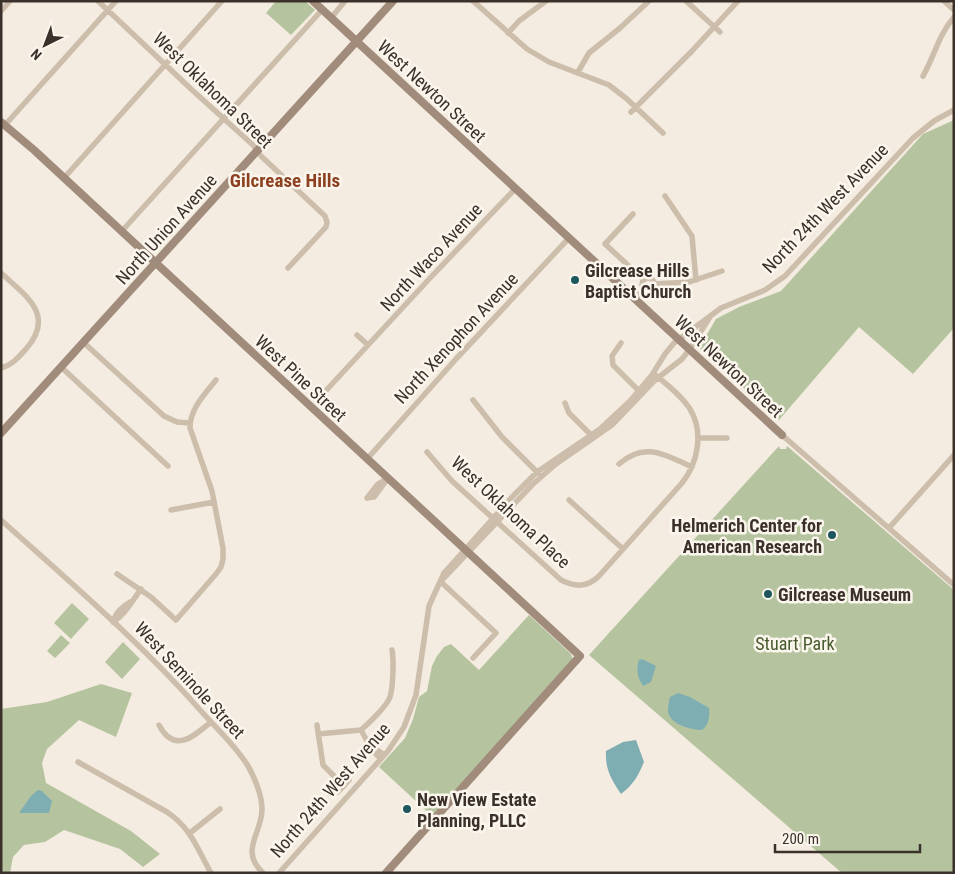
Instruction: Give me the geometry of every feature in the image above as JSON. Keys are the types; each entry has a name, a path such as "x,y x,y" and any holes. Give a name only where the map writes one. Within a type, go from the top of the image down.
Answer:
{"street":[{"path":"1,11 10,1"},
{"name":"West Oklahoma Street","path":"98,1 253,145 272,167 322,212 327,222 326,227 288,268"},
{"path":"3,124 116,1"},
{"path":"64,178 222,1"},
{"name":"West Newton Street","path":"313,1 782,435 954,585"},
{"path":"331,18 345,1"},
{"name":"North Union Avenue","path":"1,433 393,1"},
{"path":"473,1 508,33 536,55 609,85 664,132"},
{"path":"508,33 519,21 546,1"},
{"path":"578,72 590,53 649,1"},
{"path":"686,1 720,32"},
{"path":"630,112 692,51 738,1"},
{"path":"944,1 954,10"},
{"path":"121,232 322,10"},
{"path":"923,76 933,58 942,34 954,17"},
{"name":"North 24th West Avenue","path":"279,873 382,757 400,734 413,707 419,680 429,606 444,573 539,474 619,419 656,375 665,354 678,340 721,308 765,290 785,276 906,144 927,126 954,110"},
{"name":"West Pine Street","path":"3,124 64,178 580,656 386,873"},
{"name":"North Waco Avenue","path":"320,397 431,277 516,189"},
{"path":"665,196 692,236 696,280"},
{"path":"633,214 605,244 644,280"},
{"name":"North Xenophon Avenue","path":"367,459 456,359 569,238"},
{"path":"654,284 696,280 722,271"},
{"path":"1,273 33,303 38,318 35,338 17,359 1,368"},
{"path":"644,280 650,278 654,284"},
{"path":"644,280 642,285 645,289"},
{"path":"634,299 645,289 651,289 654,284"},
{"name":"North 24th West Avenue","path":"656,375 673,367 689,350 711,316"},
{"path":"357,335 368,345"},
{"path":"83,342 164,416 177,422 190,423"},
{"path":"620,344 612,356 613,365 641,393"},
{"path":"61,367 168,466"},
{"path":"569,500 623,549 682,483 692,467 697,450 696,422 690,408 680,396 656,375"},
{"path":"117,574 141,589 176,620 216,574 222,564 223,548 214,502 209,483 191,436 190,423 194,409 216,380"},
{"path":"473,400 502,437 539,474"},
{"path":"566,403 569,413 593,437"},
{"path":"698,438 727,438"},
{"path":"619,464 628,456 646,450 662,454 692,467"},
{"name":"West Oklahoma Place","path":"427,452 444,472 495,520 561,580 569,584 580,586 595,580 623,549"},
{"path":"889,528 954,455"},
{"path":"171,510 214,502"},
{"name":"West Seminole Street","path":"1,520 165,671 245,762 256,785 261,802 262,812 252,852 256,865 263,873"},
{"path":"441,582 496,633 473,658"},
{"path":"113,622 119,610 130,602 141,589"},
{"path":"318,734 360,730 390,697 392,650"},
{"path":"159,725 166,737 183,741 195,736 211,722"},
{"path":"316,725 324,768 344,786"},
{"path":"360,730 372,750 382,757"},
{"path":"78,762 179,821 190,832 211,873"},
{"path":"338,792 349,780"},
{"path":"190,832 220,809"}],"green space":[{"path":"276,1 305,1 315,10 291,35 266,13"},
{"path":"954,120 954,328 913,374 859,327 779,420 699,348 716,319 739,307 781,291 923,134"},
{"name":"Stuart Park","path":"779,446 780,449 786,449 787,446 954,590 954,873 842,873 589,655"},
{"path":"72,603 89,619 71,639 54,623"},
{"path":"529,615 571,654 573,659 432,816 379,767 405,738 419,697 427,691 432,666 444,647 451,644 479,670"},
{"path":"61,635 70,643 55,658 47,651"},
{"path":"123,642 140,659 122,679 105,662"},
{"path":"101,684 132,693 116,737 79,720 47,749 42,763 46,783 131,831 160,854 143,867 120,849 64,830 45,842 24,845 13,857 10,873 1,873 1,709 47,702"}],"water":[{"path":"642,659 656,666 651,682 643,686 637,670 639,660"},
{"path":"678,693 690,697 709,708 709,720 702,730 681,725 669,715 670,697"},
{"path":"636,740 644,762 635,780 621,794 609,774 606,751 623,742"},
{"path":"38,790 42,791 52,801 49,813 19,813 31,796"}],"place":[{"name":"Gilcrease Hills Baptist Church","path":"575,280"},
{"name":"Helmerich Center for American Research","path":"832,535"},
{"name":"Gilcrease Museum","path":"768,594"},
{"name":"New View Estate Planning, PLLC","path":"407,809"}],"district":[{"name":"Gilcrease Hills","path":"285,180"}]}
